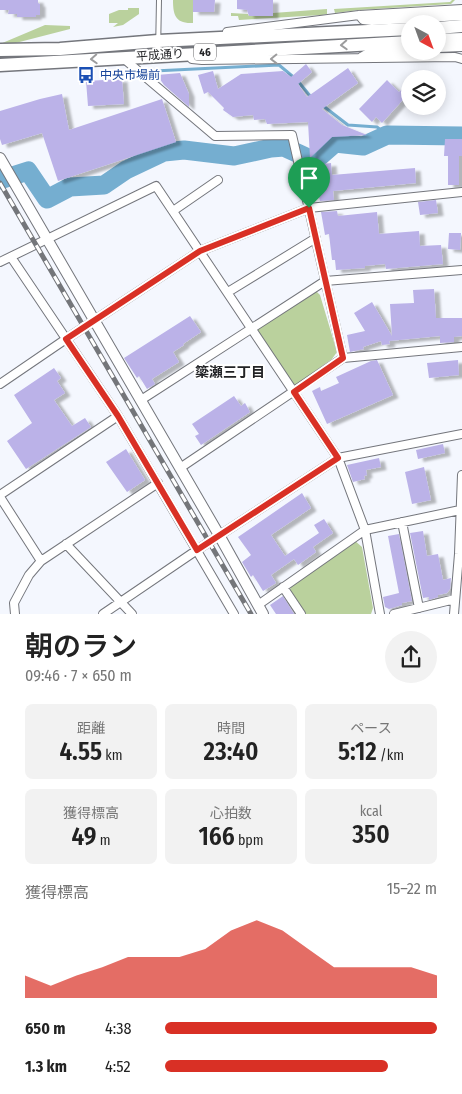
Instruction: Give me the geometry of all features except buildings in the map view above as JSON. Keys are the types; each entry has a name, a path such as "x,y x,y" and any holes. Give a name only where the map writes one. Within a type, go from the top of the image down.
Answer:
{"main road":[{"path":"446,27 462,26"},
{"name":"平成通り","path":"0,50 60,49 158,41 401,30"},
{"path":"446,40 462,39"},
{"name":"平成通り","path":"0,65 401,42"}],"street":[{"path":"356,32 225,32 359,15 462,9"},
{"path":"359,15 363,20 372,21 462,16"},
{"path":"446,48 462,47"},
{"path":"359,58 370,52 401,50"},
{"path":"159,55 202,60 455,57 462,59"},
{"path":"123,58 215,136 292,135 343,358"},
{"path":"0,158 220,535 260,609 283,587 365,530 460,510"},
{"path":"173,211 218,180"},
{"path":"0,262 156,186 338,458 365,530 380,614"},
{"path":"0,384 200,251 309,208 462,192"},
{"path":"228,292 316,238"},
{"path":"11,257 118,416 234,614"},
{"path":"141,400 325,281 462,270"},
{"path":"180,468 343,358 462,347"},
{"path":"42,561 0,496 118,416"},
{"path":"103,614 338,458 462,434"},
{"path":"454,614 462,475"},
{"path":"15,614 14,603 29,575 42,561 158,483"},
{"path":"402,522 420,608"},
{"path":"66,544 132,614"},
{"path":"283,587 301,614"},
{"path":"394,614 455,599"}],"lane":[{"path":"159,0 159,55"}],"green space":[{"path":"173,0 193,0 193,23 182,22 176,17"},
{"path":"455,0 451,4 335,13 334,9 450,2"},
{"path":"128,8 139,8 139,14 123,25 113,27 118,23 109,23 109,14 119,10 128,10"},
{"path":"327,9 327,14 322,15 239,20 238,16 231,16 231,13 248,14 249,16 273,16 273,13"},
{"path":"45,25 70,26 70,29 0,47 0,44"},
{"path":"316,291 320,295 337,352 332,359 296,385 289,382 257,332 259,327"},
{"path":"354,540 362,547 373,608 371,614 306,614 290,591 291,584"}],"waterway":[{"path":"154,71 279,65 297,80 311,97"},
{"path":"322,105 348,125 377,127 387,135"},
{"path":"0,180 28,171 47,199 70,187 104,185 126,170 164,152 184,150 234,156 284,147 310,159 319,157 335,143 363,146 387,135 462,136"}],"railway":[{"path":"0,183 251,614"}],"place":[{"name":"中央市場前","path":"86,75"}],"district":[{"name":"簗瀬三丁目","path":"230,372"}],"route":[{"path":"309,208 343,358 294,392 338,458 197,550 118,416 66,339 200,251 309,208"}]}
